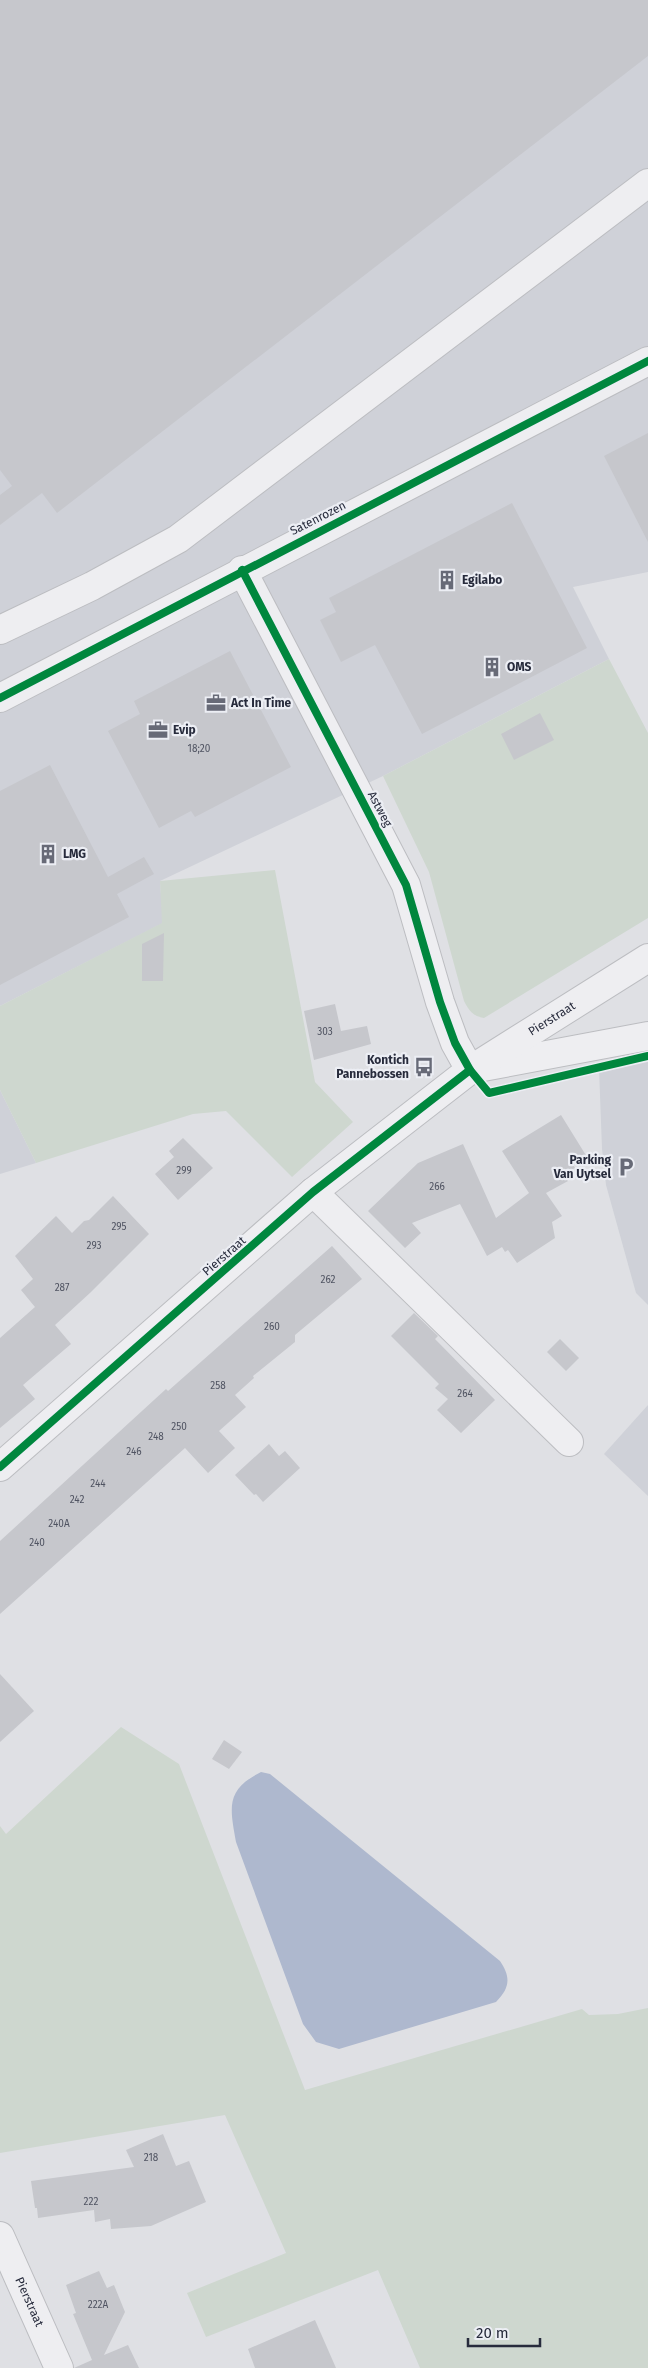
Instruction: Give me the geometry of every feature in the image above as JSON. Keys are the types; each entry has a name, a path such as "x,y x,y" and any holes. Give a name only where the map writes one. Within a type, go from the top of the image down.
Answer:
{"street":[{"path":"0,630 92,586 178,539 648,182"},
{"name":"Satenrozen","path":"0,698 242,570 648,361"},
{"name":"Astweg","path":"242,570 406,886 454,1043 470,1070"},
{"name":"Pierstraat","path":"0,1467 313,1192 470,1070 648,958"},
{"path":"470,1070 648,1036"},
{"path":"313,1192 569,1442"},
{"name":"Pierstraat","path":"0,2236 58,2368"}],"shaded area":[{"path":"0,0 648,0 648,572 573,587 609,659 383,776 160,881 163,923 0,1006"},
{"path":"609,659 648,733 648,918 484,1018 477,1016 468,1008 464,1001 429,872 383,776"},
{"path":"275,870 315,1082 353,1122 292,1177 226,1111 193,1114 36,1163 0,1090 0,1006 162,923 160,881"},
{"name":"Parking Van Uytsel","path":"648,1058 648,1305 636,1293 606,1185 602,1149 599,1069"},
{"path":"0,1090 36,1163 0,1174"},
{"path":"648,1405 648,1496 604,1454"},
{"path":"121,1727 179,1764 305,2090 582,2009 589,2015 618,2014 648,2008 648,2368 420,2368 378,2270 206,2337 187,2293 286,2253 225,2115 0,2153 0,1826 6,1834"}],"water":[{"path":"261,1772 270,1774 500,1961 507,1977 506,1987 501,1997 496,2002 339,2049 316,2042 303,2024 236,1842 232,1819 233,1801 241,1786"}],"building":[{"path":"0,0 648,0 648,56 57,513 42,493 0,525 0,495 12,486 0,470"},
{"path":"648,433 648,542 604,456"},
{"path":"512,503 587,648 422,734 375,645 341,662 320,620 336,612 329,598"},
{"path":"230,651 291,767 195,817 191,811 159,828 108,731 140,714 134,701"},
{"path":"540,713 554,740 514,760 501,734"},
{"name":"LMG","path":"50,765 108,877 144,857 154,874 117,894 129,917 0,985 0,791"},
{"path":"164,933 163,981 142,981 142,944"},
{"path":"335,1004 341,1031 367,1026 371,1044 314,1060 304,1011"},
{"path":"561,1115 587,1157 573,1165 575,1168 564,1173 568,1181 546,1193 562,1216 552,1222 555,1238 517,1263 508,1250 505,1252 502,1247 487,1256 460,1204 412,1223 421,1233 405,1248 368,1211 418,1163 463,1144 496,1218 529,1193 502,1151"},
{"path":"183,1138 213,1168 178,1200 155,1174 174,1157 169,1151"},
{"path":"113,1196 149,1234 55,1325 71,1344 23,1385 35,1399 0,1428 0,1338 35,1307 21,1290 33,1279 15,1256 56,1216 72,1233 84,1221 89,1220"},
{"path":"332,1246 362,1279 295,1335 295,1342 253,1376 254,1378 235,1395 246,1407 219,1431 235,1448 208,1473 185,1448 0,1614 0,1541 166,1389 168,1391"},
{"path":"414,1313 438,1336 435,1339 495,1400 461,1433 437,1410 448,1399 435,1388 439,1384 391,1336"},
{"path":"560,1339 579,1358 566,1371 547,1352"},
{"path":"269,1444 279,1456 285,1451 300,1468 263,1502 235,1475"},
{"path":"0,1674 34,1711 0,1742"},
{"path":"224,1740 242,1752 229,1769 212,1759"},
{"path":"163,2134 176,2166 189,2161 206,2202 151,2226 111,2229 110,2219 95,2222 94,2210 38,2218 31,2181 134,2167 126,2150"},
{"path":"99,2271 107,2288 114,2285 125,2312 104,2355 128,2345 139,2368 74,2368 92,2360 73,2314 76,2313 66,2285"},
{"path":"315,2320 336,2368 255,2368 248,2349"}],"cycle path":[{"path":"0,698 648,361"},
{"path":"242,570 406,885 440,1002 455,1043 470,1070 489,1093 648,1056"},
{"path":"0,1467 313,1192 470,1070"}],"place":[{"name":"Egilabo","path":"447,580"},
{"name":"OMS","path":"492,667"},
{"name":"Act In Time","path":"216,703"},
{"name":"Evip","path":"158,730"},
{"name":"LMG","path":"48,854"},
{"name":"Kontich Pannebossen","path":"424,1067"},
{"name":"Parking Van Uytsel","path":"626,1167"}]}
